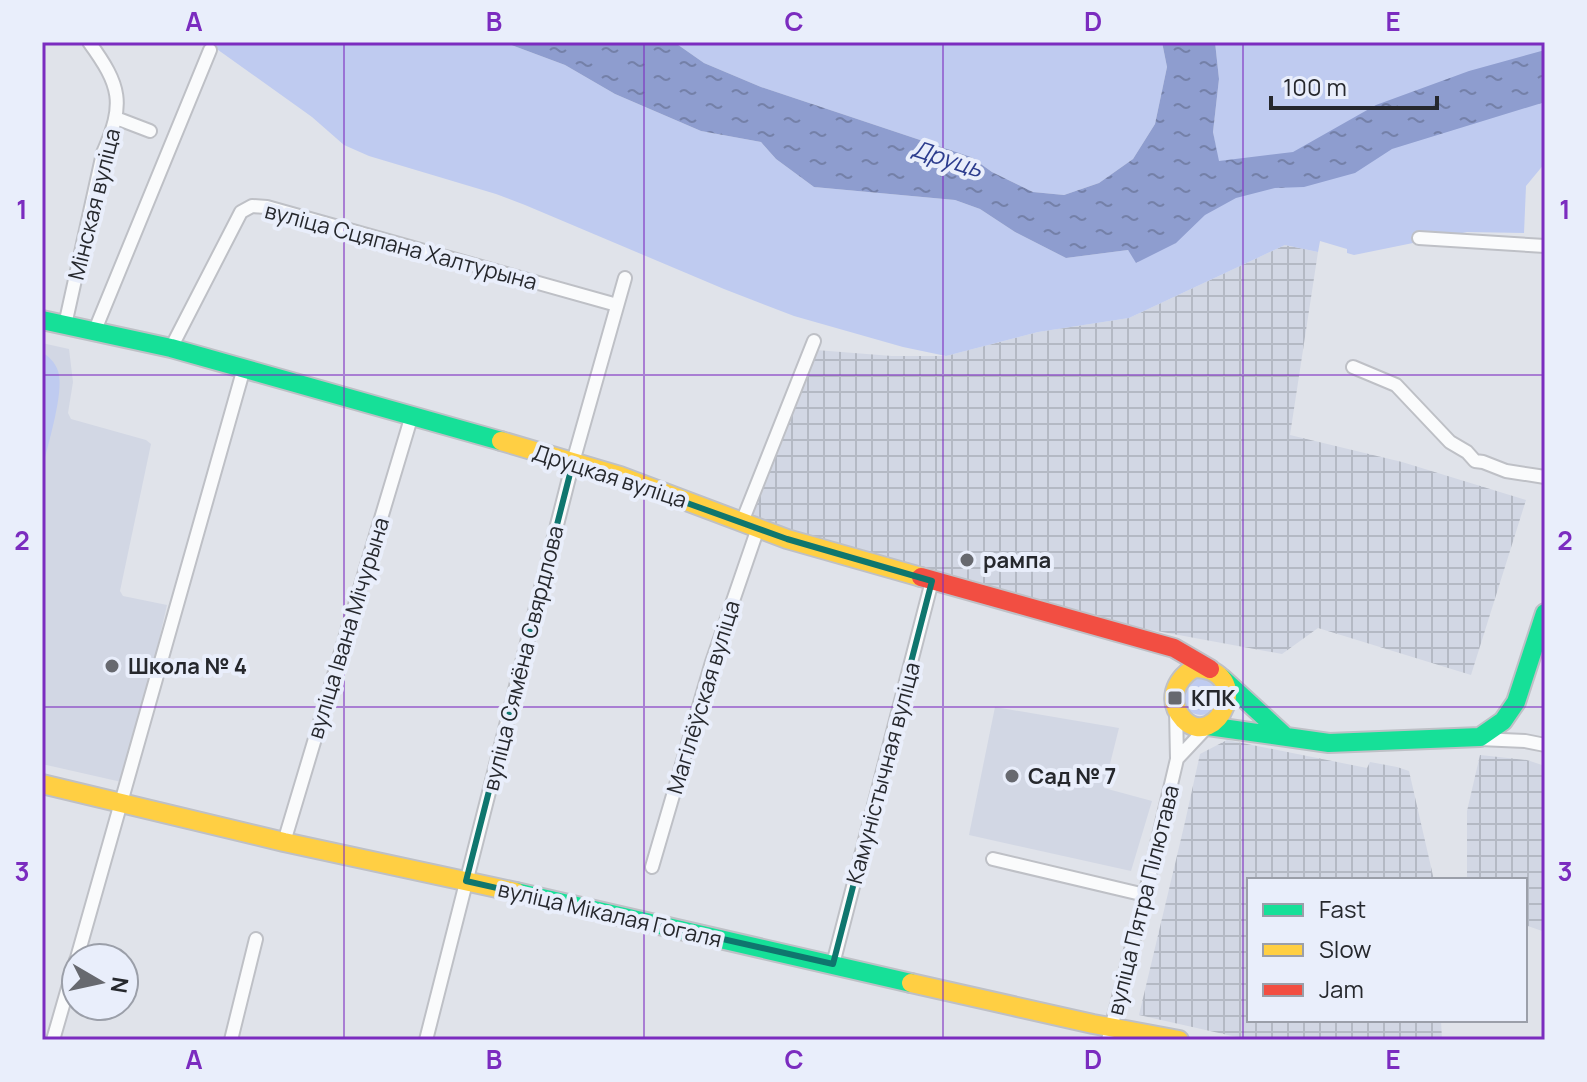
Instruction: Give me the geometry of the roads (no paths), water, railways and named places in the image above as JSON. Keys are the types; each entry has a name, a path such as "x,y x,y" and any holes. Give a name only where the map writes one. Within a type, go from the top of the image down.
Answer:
{"main road":[{"name":"Друцкая вуліца","path":"42,320 171,348 412,415 661,490 787,539 1174,648 1215,672 1285,736"},
{"path":"1174,648 1176,709 1190,725 1329,743 1480,737 1503,721 1516,702 1545,613"},
{"path":"1176,687 1186,671 1194,668 1215,672 1226,692 1227,702 1218,720 1208,726"},
{"name":"вуліца Мікалая Гогаля","path":"42,784 284,842 833,964 1110,1034 1179,1040"}],"street":[{"name":"Мінская вуліца","path":"65,325 103,153 118,109 110,76 89,42"},
{"path":"95,330 210,50"},
{"path":"116,118 150,131"},
{"name":"вуліца Сцяпана Халтурына","path":"171,348 241,212 252,206 267,207 617,305"},
{"path":"1419,238 1545,246"},
{"name":"вуліца Сямёна Свярдлова","path":"426,1040 573,462 625,278"},
{"name":"Магілёўская вуліца","path":"652,867 750,525 814,341"},
{"path":"1353,367 1396,385 1450,442 1475,461 1506,471 1545,477"},
{"path":"81,942 244,368"},
{"name":"вуліца Івана Мічурына","path":"284,842 412,415"},
{"name":"Камуністычная вуліца","path":"833,964 932,581"},
{"name":"вуліца Пятра Пілютава","path":"1110,1034 1177,759 1176,709"},
{"name":"вуліца Пятра Пілютава","path":"1177,759 1208,726"},
{"path":"1464,738 1545,745"},
{"path":"993,859 1145,895"},
{"path":"231,1040 256,939"},
{"path":"53,1040 60,1015"}],"water":[{"name":"Друць","path":"503,42 674,42 704,63 761,87 971,157 992,172 1033,192 1064,195 1099,183 1133,159 1155,124 1167,67 1162,42 1215,42 1219,79 1213,132 1219,161 1293,152 1376,105 1469,71 1545,50 1545,102 1392,149 1355,173 1304,187 1275,188 1236,198 1205,215 1176,243 1136,263 1128,250 1066,258 1015,232 980,209 955,200 814,187 776,159 761,142 701,131 615,94 565,65"}],"place":[{"name":"рампа","path":"967,560"},
{"name":"Школа № 4","path":"112,666"},
{"name":"КПК","path":"1175,698"},
{"name":"Сад № 7","path":"1012,776"}]}
